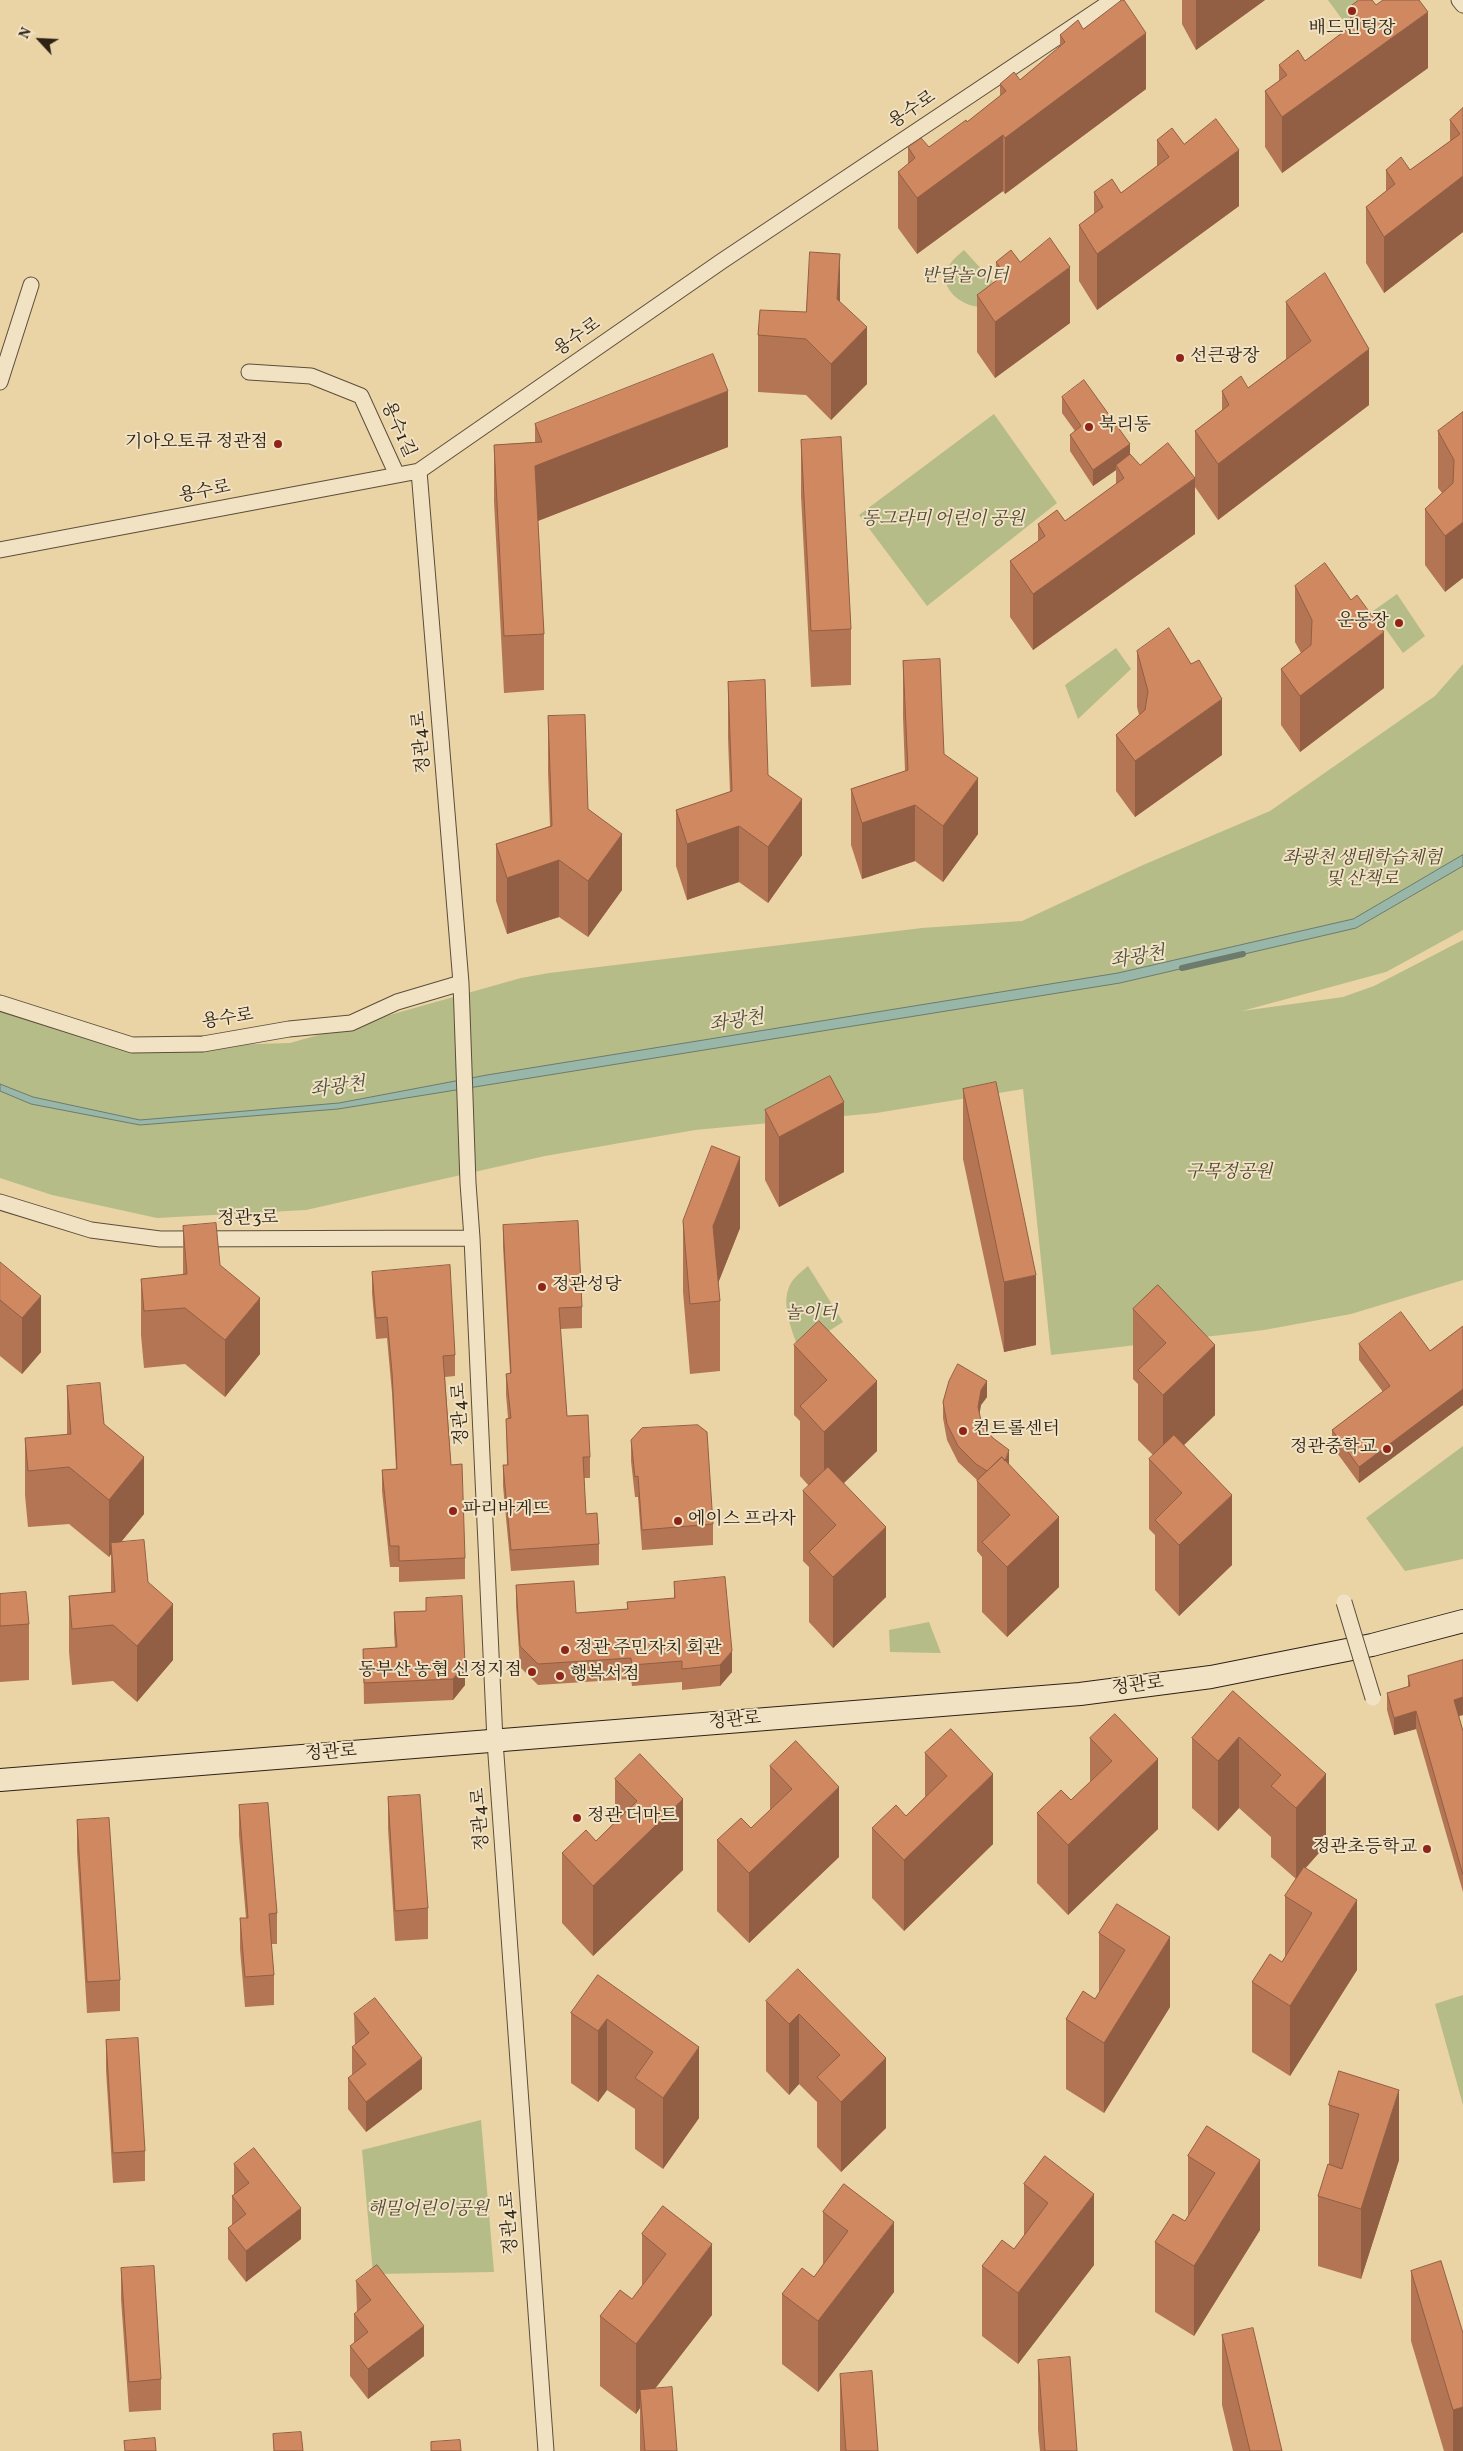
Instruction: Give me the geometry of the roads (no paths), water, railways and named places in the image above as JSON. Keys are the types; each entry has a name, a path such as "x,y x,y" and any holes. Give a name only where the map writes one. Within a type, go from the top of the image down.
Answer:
{"street":[{"name":"용수로","path":"0,550 419,471 722,261 1113,0"},
{"path":"1459,0 1463,5"},
{"path":"0,382 31,285"},
{"name":"용수1길","path":"249,372 311,376 361,396 397,475"},
{"name":"정관4로","path":"419,471 461,983 468,1183 495,1741 546,2451"},
{"name":"용수로","path":"0,1003 132,1045 203,1044 289,1029 351,1023 398,1002 461,983"},
{"name":"정관3로","path":"0,1202 91,1230 160,1239 472,1238"},
{"path":"1344,1602 1373,1698"},
{"name":"정관로","path":"0,1780 1090,1693 1211,1677 1372,1645 1463,1621"}],"waterway":[{"name":"좌광천","path":"1182,968 1243,954"}],"place":[{"name":"배드민텅장","path":"1352,11"},
{"name":"선큰광장","path":"1180,358"},
{"name":"북리동","path":"1089,427"},
{"name":"기아오토큐 정관점","path":"278,444"},
{"name":"운동장","path":"1399,623"},
{"name":"정관성당","path":"542,1287"},
{"name":"컨트롤센터","path":"963,1431"},
{"name":"정관중학교","path":"1387,1449"},
{"name":"파리바게뜨","path":"453,1511"},
{"name":"에이스 프라자","path":"678,1521"},
{"name":"정관 주민자치 회관","path":"565,1650"},
{"name":"동부산 농협 신정지점","path":"532,1672"},
{"name":"행복서점","path":"560,1676"},
{"name":"정관 더마트","path":"577,1818"},
{"name":"정관초등학교","path":"1427,1849"}],"park label":[{"name":"반달놀이터","path":"965,278"},
{"name":"동그라미 어린이 공원","path":"943,521"},
{"name":"좌광천 생태학습체험 및 산책로","path":"1362,870"},
{"name":"구목정공원","path":"1229,1174"},
{"name":"놀이터","path":"811,1315"},
{"name":"해밀어린이공원","path":"428,2211"}]}
